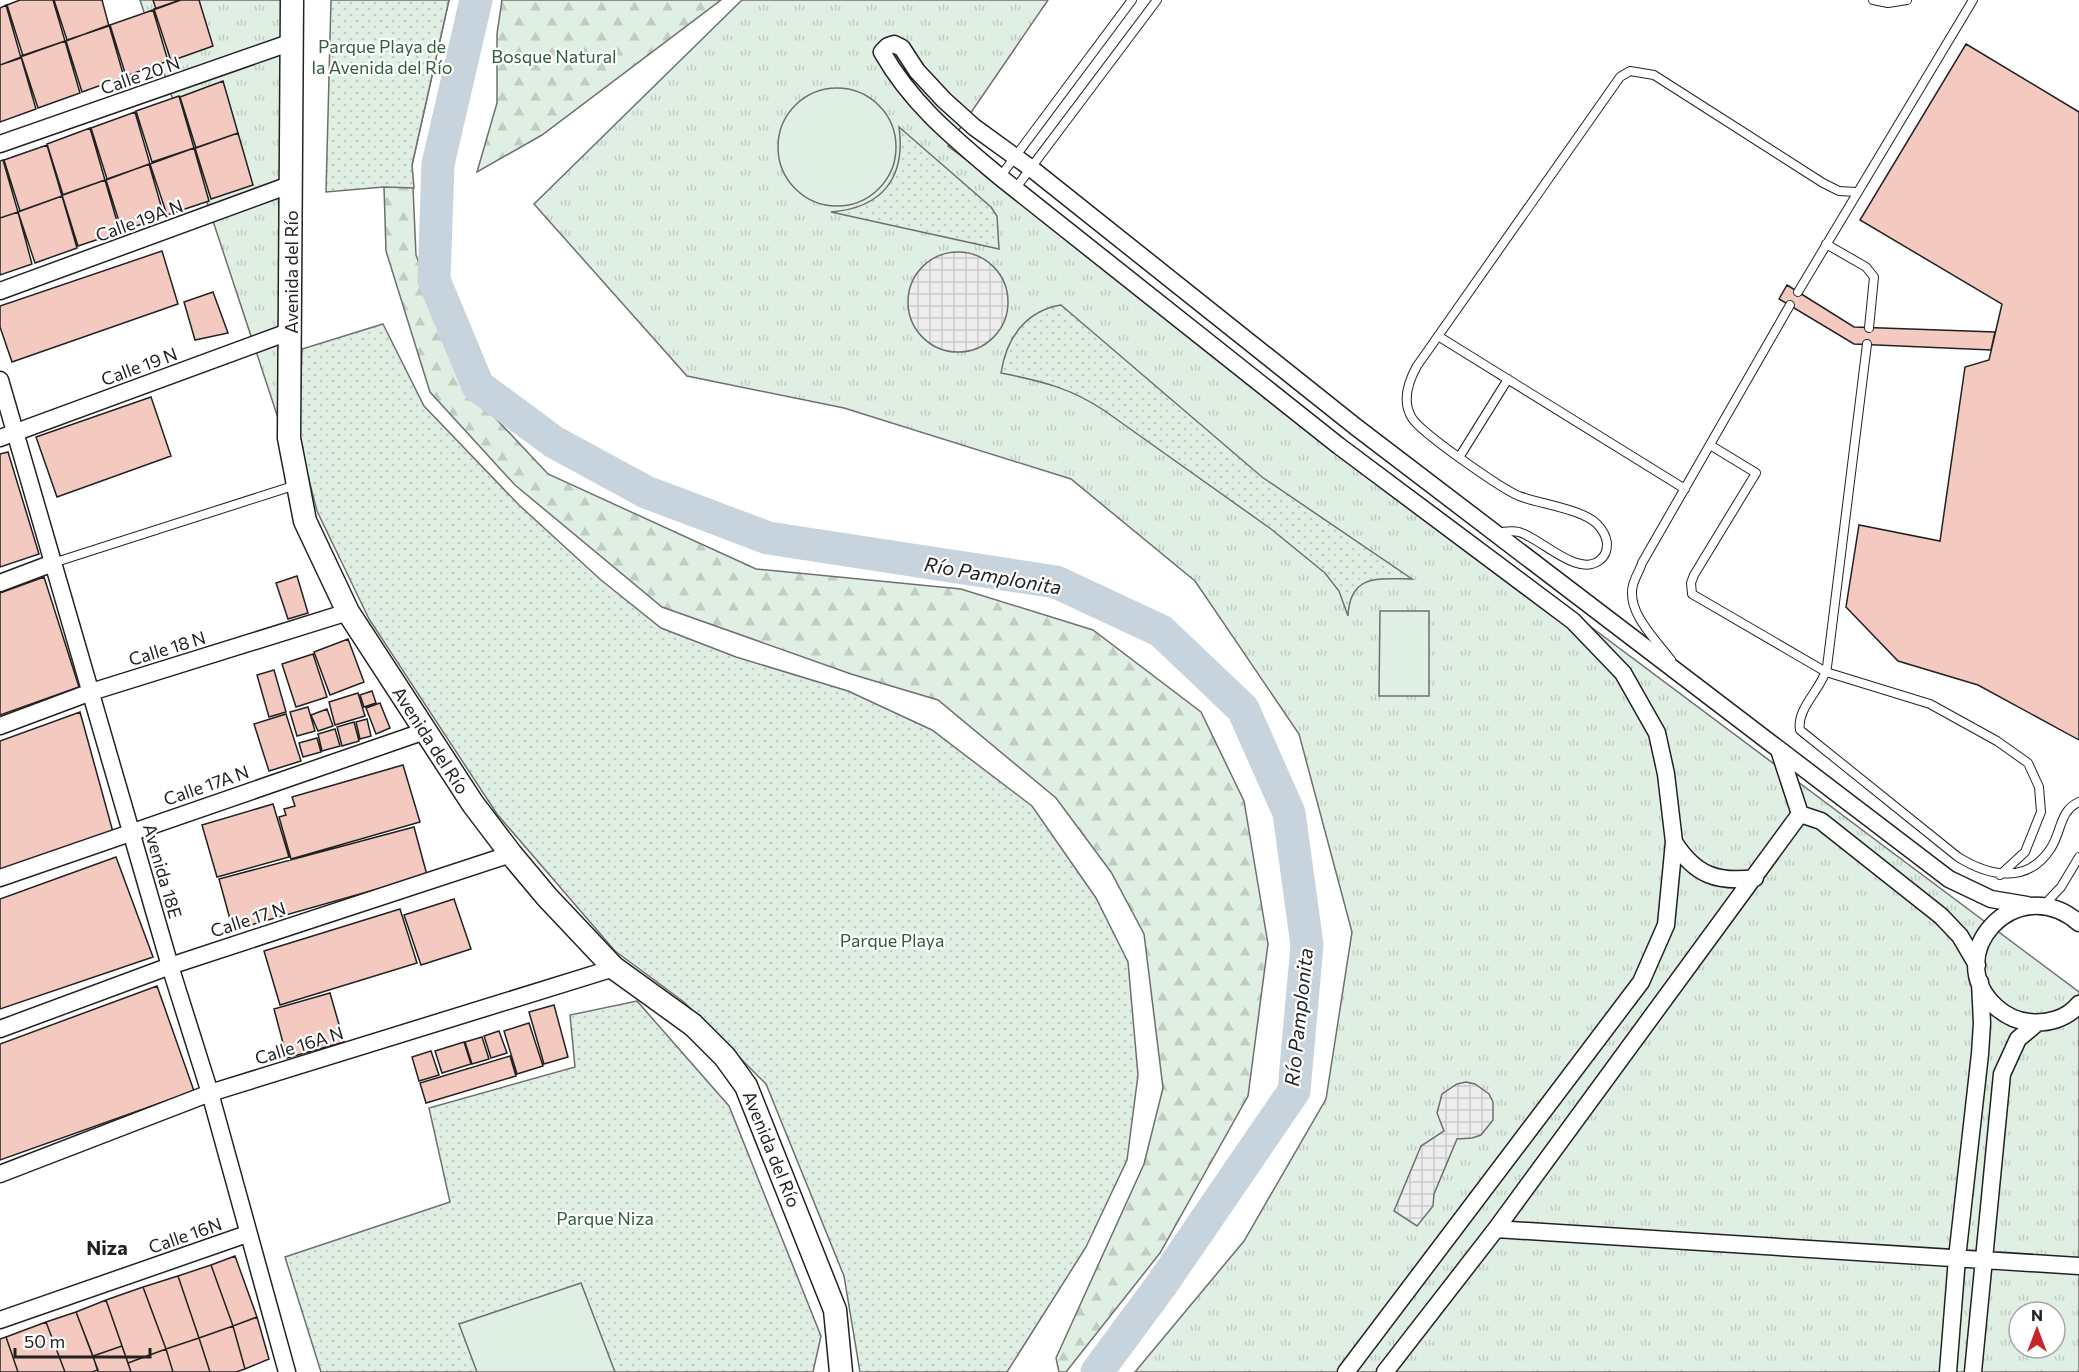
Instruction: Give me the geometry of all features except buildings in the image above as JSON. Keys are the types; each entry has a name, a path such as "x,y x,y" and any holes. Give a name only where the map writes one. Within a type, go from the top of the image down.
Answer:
{"main road":[{"name":"Avenida del Río","path":"292,0 290,438 296,485 305,521 348,612 473,804 511,854 547,897 614,968 693,1025 725,1057 746,1086 835,1310 841,1372"}],"street":[{"name":"Calle 20 N","path":"0,144 292,42"},
{"path":"1346,1372 1641,982 1666,925 1674,842 1666,774 1657,732 1623,674 1573,621 1340,446 1000,177 958,141 900,83 882,52 888,46 894,44 902,48 917,71 974,127 1032,169 1356,427 1949,879 1990,898 2058,909 2079,923"},
{"name":"Calle 19A N","path":"0,291 292,184"},
{"name":"Calle 19 N","path":"8,435 291,331"},
{"name":"Avenida 18E","path":"0,380 8,435 53,563 170,966 210,1093 282,1371"},
{"path":"1296,411 1310,405 1316,393"},
{"path":"1340,446 1337,440 1342,428 1356,427"},
{"path":"0,583 53,563"},
{"name":"Calle 18 N","path":"0,726 91,692 348,612"},
{"name":"Calle 17A N","path":"0,878 425,731"},
{"path":"1780,752 1800,814"},
{"path":"1385,1372 1496,1229 1800,814"},
{"path":"1800,814 1821,821 1941,916 1960,936 1978,974 1984,993 2001,1012 2024,1022 2037,1023 2062,1017 2079,1020"},
{"path":"1674,842 1694,867 1707,874 1731,881 1755,878"},
{"name":"Calle 17 N","path":"0,1029 170,966 511,854"},
{"path":"1948,1372 1957,1258 1980,1054 1982,1023 1978,974 1982,940 1996,920 2011,910 2027,905"},
{"name":"Calle 16A N","path":"0,1174 210,1093 614,968"},
{"path":"2062,1017 2079,1004"},
{"path":"1973,1372 2002,1074 2018,1039 2037,1023"},
{"path":"1496,1229 2079,1266"},
{"name":"Calle 16N","path":"0,1320 247,1234"}],"lane":[{"path":"1000,177 1132,0"},
{"path":"1015,189 1157,0"},
{"path":"1873,0 1888,3 1907,0"},
{"path":"1798,292 1973,0"},
{"path":"1496,533 1520,532 1580,565 1598,562 1605,556 1607,548 1602,530 1592,519 1518,495 1416,424 1406,399 1412,375 1616,81 1630,71 1654,75 1833,189 1856,192"},
{"path":"1826,244 1866,267 1874,277 1869,328"},
{"path":"1680,673 1642,621 1632,602 1633,586 1642,563 1790,305"},
{"path":"1438,336 1685,489"},
{"path":"1867,344 1827,672 1800,718 1800,729 1805,736 1958,857 1974,867 2000,875 2015,874 2032,868 2052,847 2064,814 2071,806 2079,802"},
{"path":"1460,456 1508,380"},
{"path":"1710,445 1756,473 1694,575 1690,583 1692,594 1827,672 1930,704 1997,741 2028,763 2039,787 2041,812 2025,852 2000,875"},
{"path":"53,563 296,485"},
{"path":"2044,905 2061,887 2079,857"}],"green space":[{"path":"140,0 294,0 283,433"},
{"name":"Parque Playa de la Avenida del Río","path":"331,0 449,0 412,165 414,188 384,187 326,192"},
{"path":"449,0 412,165 416,255 470,391 548,474 756,569 961,589 1093,630 1201,712 1244,801 1268,944 1248,1096 1160,1253 1066,1372 1059,1372 1056,1358 1144,1164 1163,1088 1144,934 1111,872 1056,798 938,700 851,674 662,607 515,485 430,392 386,251 384,187"},
{"name":"Bosque Natural","path":"502,0 721,0 542,135 477,172 497,103 497,34"},
{"path":"742,0 1048,0 948,146 2079,992 2079,1372 1135,1372 1244,1241 1326,1099 1352,932 1299,734 1195,581 1071,479 844,408 687,376 534,204"},
{"path":"837,88 870,98 886,114 896,147 886,180 870,196 837,206 804,196 788,180 778,147 788,114 804,98"},
{"path":"899,127 991,207 997,216 999,249 831,212 864,204 877,197 887,187 898,161"},
{"path":"1061,305 1262,477 1412,579 1378,579 1360,585 1350,602 1348,616 1339,591 1325,573 1271,529 1105,411 1080,396 1055,386 1001,373 1007,349 1019,328 1037,313"},
{"name":"Parque Playa","path":"383,324 424,406 519,505 601,580 661,628 736,657 848,691 932,730 1032,806 1096,898 1128,962 1138,1075 1127,1160 1086,1247 1007,1372 860,1372 844,1276 766,1084 684,1002 615,951 497,814 369,619 317,511 299,441 302,349"},
{"path":"1380,611 1429,611 1429,696 1379,696"},
{"name":"Parque Niza","path":"637,1001 729,1106 821,1336 813,1372 321,1372 285,1257 450,1202 429,1108 575,1067 570,1015"},
{"path":"581,1283 615,1372 477,1372 459,1324"}],"shaded area":[{"path":"958,252 977,256 993,267 1004,283 1008,302 1004,321 993,337 977,348 958,352 939,348 923,337 912,321 908,302 912,283 923,267 939,256"},
{"path":"1466,1082 1475,1084 1489,1094 1493,1102 1493,1120 1481,1135 1457,1139 1434,1194 1433,1206 1417,1226 1394,1211 1421,1146 1444,1131 1437,1113 1442,1094 1457,1084"}],"waterway":[{"name":"Río Pamplonita","path":"476,0 438,164 434,280 478,386 554,442 646,492 768,538 1056,582 1161,631 1243,709 1289,813 1307,945 1294,1091 1162,1284 1097,1372"}],"district":[{"name":"Niza","path":"107,1247"}]}
